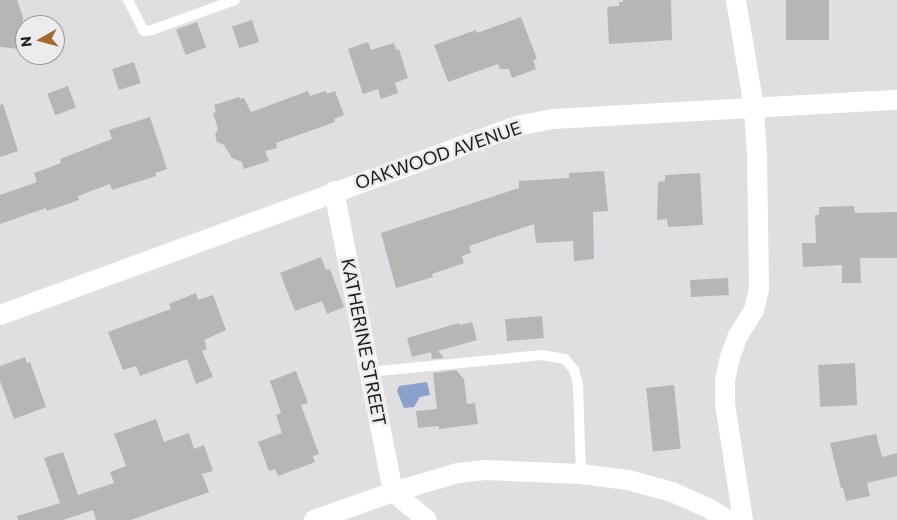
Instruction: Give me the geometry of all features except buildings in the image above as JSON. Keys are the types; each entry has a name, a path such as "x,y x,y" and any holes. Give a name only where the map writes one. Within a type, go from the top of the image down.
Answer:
{"street":[{"path":"736,0 754,108 757,156 759,289 754,310 730,357 725,381 725,404 743,520"},
{"name":"OAKWOOD AVENUE","path":"0,315 517,126 544,120 897,100"},
{"name":"KATHERINE STREET","path":"334,192 393,492"},
{"path":"314,520 393,492 458,473 485,470 581,474 628,480 672,492 708,508 728,520"},
{"path":"393,492 427,520"}],"lane":[{"path":"128,0 144,31 152,30 235,0"},
{"path":"369,372 542,355 566,359 574,370 578,385 581,474"}],"water":[{"path":"427,382 430,395 420,397 414,407 404,408 397,391 399,386"}]}
